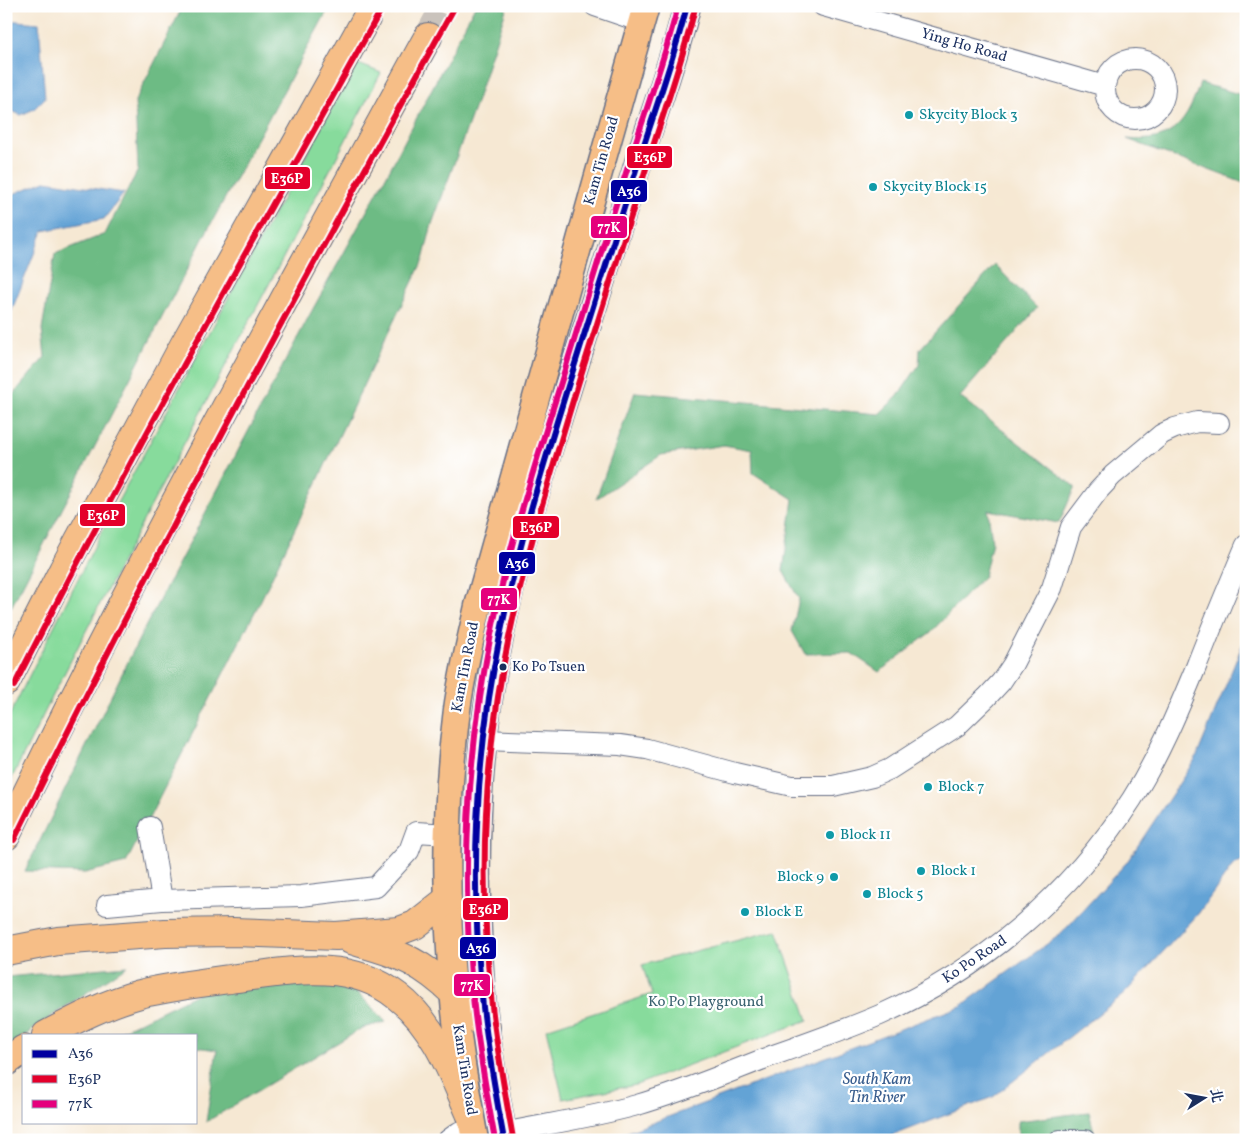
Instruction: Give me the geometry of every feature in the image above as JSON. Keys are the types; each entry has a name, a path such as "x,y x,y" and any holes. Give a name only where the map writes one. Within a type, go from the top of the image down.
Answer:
{"highway":[{"path":"6,682 63,570 179,354 366,19"},
{"path":"6,836 60,724 151,548 428,37"},
{"path":"6,951 58,941 165,933 234,932 336,936 399,931 415,925 447,900"},
{"path":"336,936 400,956 433,976 453,991 486,1027"},
{"path":"48,1034 104,1007 139,995 174,987 292,971 318,969 342,971 381,985 398,996 418,1016 433,1036 448,1064 473,1128"},
{"path":"6,1062 22,1050"}],"main road":[{"name":"Kam Tin Road","path":"503,1136 481,985 478,921 479,816 484,740 495,658 531,510 687,6"},
{"name":"Kam Tin Road","path":"473,1128 458,1039 447,900 448,834 456,717 478,606 593,192 647,11"}],"street":[{"path":"595,6 647,11"},
{"name":"Ying Ho Road","path":"823,6 1105,86"},
{"path":"484,740 620,745 647,749 792,786 833,786 872,777 890,769 957,726 1001,682 1013,664 1052,588 1071,527 1108,481 1162,434 1197,422 1219,423"},
{"name":"Ko Po Road","path":"503,1136 644,1103 858,1024 905,1003 947,980 1008,937 1040,909 1077,871 1102,842 1132,798 1166,737 1246,544"},
{"path":"150,827 162,900"},
{"path":"106,905 162,900 301,896 376,887 408,851 416,832 448,834"},
{"path":"448,1140 459,1132 473,1128"},
{"path":"1060,1140 1085,1140"}],"green space":[{"path":"183,6 330,6 207,231 6,617 6,403 45,357 42,329 55,254 105,234 138,170 135,101"},
{"path":"475,6 507,6 475,106 432,224 423,260 261,600 126,863 85,873 25,871 142,633"},
{"path":"356,63 381,73 144,519 6,790 6,722 103,529"},
{"path":"1200,83 1246,96 1246,184 1127,139 1143,140 1167,134 1176,127 1190,109"},
{"path":"995,265 1037,308 960,397 1075,487 1059,523 988,510 992,542 984,576 931,632 879,672 851,653 805,654 792,631 799,599 783,571 793,499 753,473 752,450 724,445 661,455 596,499 635,392 879,414 898,396 919,365 920,349"},
{"name":"Ko Po Playground","path":"777,930 808,1020 636,1085 563,1099 546,1029 652,994 642,965"},
{"path":"324,958 386,1022 362,1028 206,1122 217,1050 198,1047 198,1034 115,1034 254,966"},
{"path":"127,966 27,1034 22,1034 22,1037 6,1049 6,977"},
{"path":"1089,1112 1096,1140 1018,1140 1018,1121"}],"water":[{"path":"6,20 39,23 45,98 34,109 21,115 6,109"},
{"path":"45,181 124,193 104,219 43,231 6,325 6,197"},
{"name":"South Kam Tin River","path":"1246,636 1246,859 1233,865 1198,914 1124,994 993,1097 881,1140 607,1140 961,1006 1061,934 1127,862 1196,758"}],"tunnel":[{"path":"428,37 445,6"}],"transit line":[{"name":"77K","path":"495,1140 476,1024 470,969 467,891 471,775 486,659 503,581 534,467 662,63 678,6"},
{"name":"A36","path":"504,1140 485,1024 477,930 476,852 478,813 480,775 489,698 504,618 533,501 671,63 687,6"},
{"name":"E36P","path":"513,1138 494,1022 486,929 486,812 498,697 513,617 544,498 695,8"},
{"name":"E36P","path":"14,686 148,431 381,10"},
{"name":"E36P","path":"14,840 119,630 228,422 453,10"}],"place":[{"name":"Skycity Block 3","path":"909,115"},
{"name":"Skycity Block 15","path":"873,187"},
{"name":"Ko Po Tsuen","path":"503,667"},
{"name":"Block 7","path":"928,787"},
{"name":"Block 11","path":"830,835"},
{"name":"Block 1","path":"921,871"},
{"name":"Block 9","path":"834,877"},
{"name":"Block 5","path":"867,894"},
{"name":"Block E","path":"745,912"}]}
